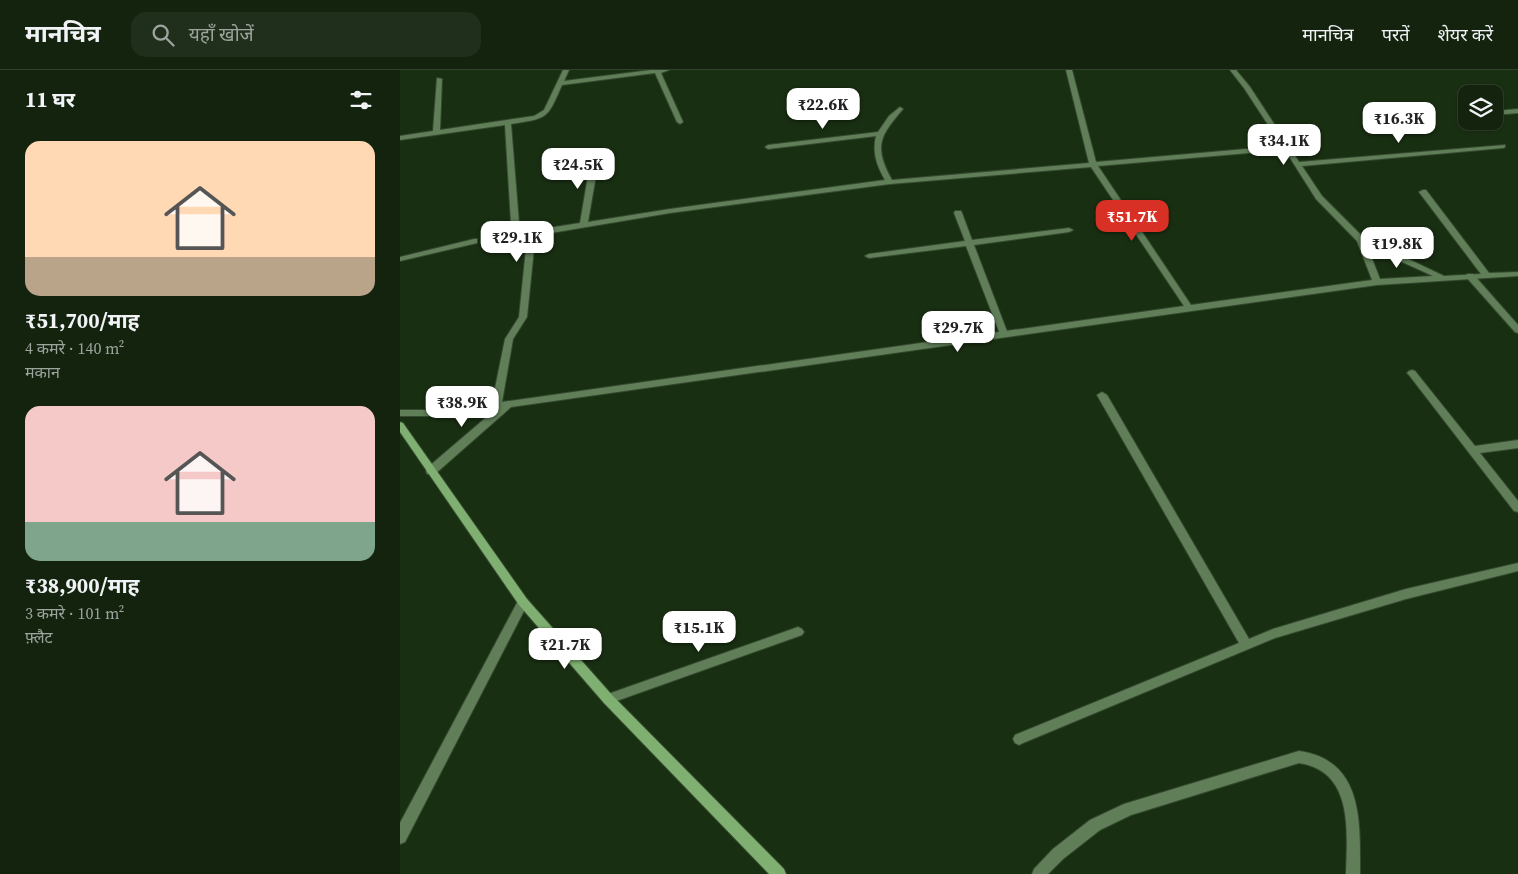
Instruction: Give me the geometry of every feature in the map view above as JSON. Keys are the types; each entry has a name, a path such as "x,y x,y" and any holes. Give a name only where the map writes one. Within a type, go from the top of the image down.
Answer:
{"street":[{"path":"400,138 508,123 543,115 547,111 566,70"},
{"path":"560,84 666,70"},
{"path":"1069,70 1093,164 1189,308"},
{"path":"1233,70 1319,197 1361,240 1442,278"},
{"path":"657,71 680,122"},
{"path":"436,133 439,78"},
{"path":"890,182 880,166 876,150 879,134 900,109"},
{"path":"1503,112 1518,111"},
{"path":"496,406 509,339 523,317 531,238 528,234 517,228 515,223 508,123"},
{"path":"768,147 879,134"},
{"path":"1296,164 1503,146"},
{"path":"528,234 670,211 890,182 1285,148"},
{"path":"584,225 595,158"},
{"path":"1423,192 1487,276"},
{"path":"958,213 1004,334"},
{"path":"870,256 1069,230"},
{"path":"1361,240 1377,282"},
{"path":"400,259 474,241"},
{"path":"400,414 436,414 496,406 1377,282 1518,274"},
{"path":"1470,276 1518,330"},
{"path":"1412,373 1518,508"},
{"path":"1102,394 1246,645"},
{"path":"432,471 508,404"},
{"path":"400,425 522,602 608,699 779,874"},
{"path":"1473,450 1518,444"},
{"path":"1019,739 1273,634 1406,594 1518,567"},
{"path":"400,837 522,602"},
{"path":"608,699 798,632"},
{"path":"1039,874 1058,854 1095,825 1129,809 1299,757 1320,761 1337,774 1348,794 1353,826 1353,874"}]}
